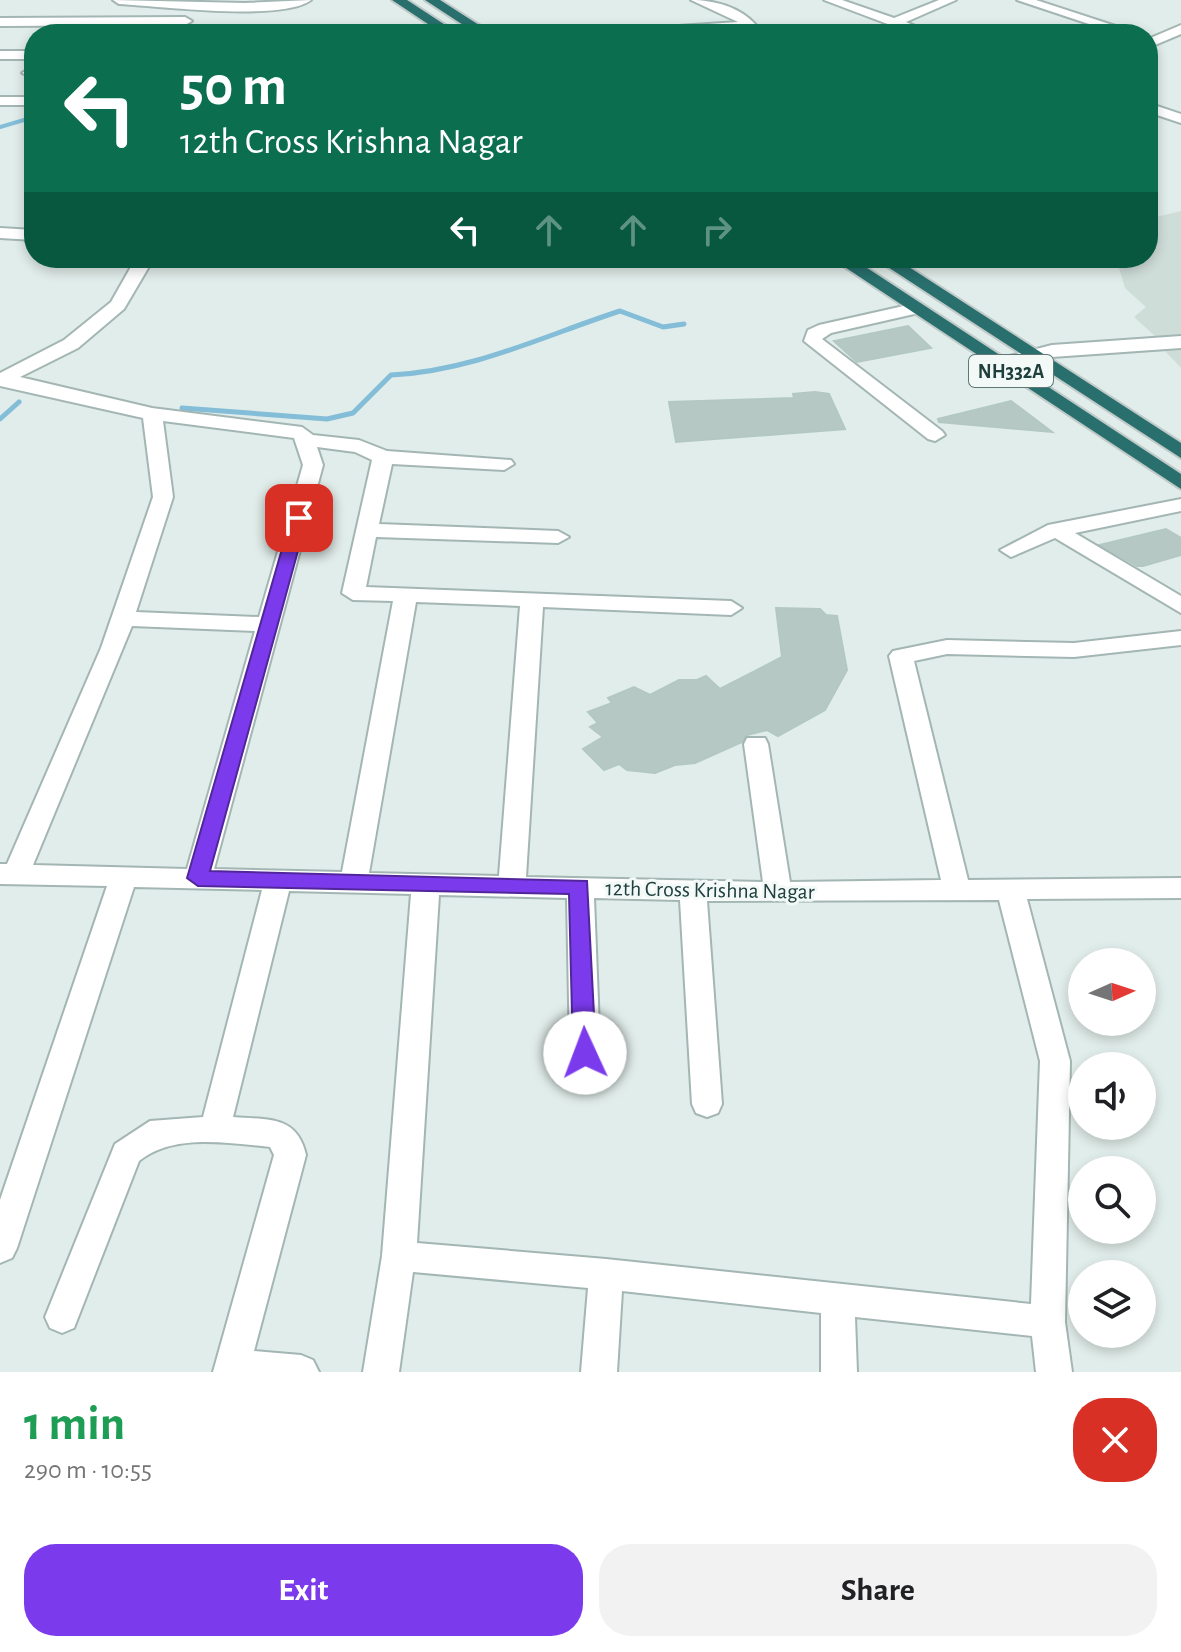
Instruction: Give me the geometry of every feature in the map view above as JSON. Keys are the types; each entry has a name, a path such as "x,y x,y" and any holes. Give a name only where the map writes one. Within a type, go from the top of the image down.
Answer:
{"highway":[{"path":"398,0 436,24"},
{"path":"431,0 470,24"},
{"name":"NH332A","path":"855,268 1181,483"},
{"name":"NH332A","path":"898,268 1181,452"}],"street":[{"path":"119,0 297,5 305,0"},
{"path":"697,0 739,16 749,24"},
{"path":"830,0 896,24"},
{"path":"893,23 950,0"},
{"path":"1023,0 1101,24"},
{"path":"183,24 199,2"},
{"path":"0,22 185,21"},
{"path":"1158,38 1181,29"},
{"path":"1158,43 1181,49"},
{"path":"0,55 24,55"},
{"path":"0,101 24,101"},
{"path":"1158,111 1181,119"},
{"path":"0,233 24,234"},
{"path":"1,380 71,344 118,305 139,268"},
{"path":"917,308 825,329 814,334 813,341 935,435"},
{"path":"1001,364 1031,354 1181,342"},
{"path":"1,380 152,414 302,433 305,440 313,465 198,878"},
{"path":"8,874 113,648 163,497 152,414"},
{"path":"305,440 359,446 383,457 504,464"},
{"path":"383,457 353,593 405,598 731,608"},
{"path":"1011,550 1056,530 1181,505"},
{"path":"367,530 558,537"},
{"path":"1056,530 1181,606"},
{"path":"354,881 405,598"},
{"path":"512,884 532,601"},
{"path":"122,619 269,624"},
{"path":"956,888 901,656 947,647 1074,650 1181,638"},
{"path":"756,744 778,892"},
{"name":"12th Cross Krishna Nagar","path":"8,874 778,892 1181,888"},
{"path":"0,1248 124,877"},
{"path":"215,1129 278,879"},
{"path":"381,1372 399,1256 426,882"},
{"path":"580,886 585,1053"},
{"path":"1010,888 1055,1061 1048,1322 1054,1372"},
{"path":"693,890 707,1104"},
{"path":"62,1317 126,1153 150,1134 215,1129 276,1134 287,1141 290,1155 232,1369 301,1372"},
{"path":"399,1256 606,1274 1048,1322"},
{"path":"599,1372 606,1274"},
{"path":"838,1299 839,1372"}],"shaded area":[{"path":"1181,211 1181,368 1165,351 1063,358 1044,346 1156,337 1134,317 1146,307 1125,288 1119,268 1158,268 1158,217"}],"building":[{"path":"908,326 931,348 857,362 834,341"},
{"path":"793,394 829,394 845,429 676,442 669,402 794,398"},
{"path":"1011,401 1052,432 939,422 938,419"},
{"path":"1166,529 1181,538 1181,555 1143,566 1137,566 1100,545"},
{"path":"776,608 820,609 826,615 837,616 847,670 825,710 778,736 767,730 747,735 742,742 695,763 675,765 655,773 627,770 619,764 604,770 583,749 603,737 590,727 598,723 588,712 612,703 608,698 634,687 650,695 679,680 697,680 706,676 720,689 782,657"}],"waterway":[{"path":"0,127 24,120"},
{"path":"182,408 327,419 353,413 391,375 479,360 620,311 663,327 684,324"},
{"path":"0,419 19,402"}],"route":[{"path":"299,518 198,878 580,886 585,1053"}]}
